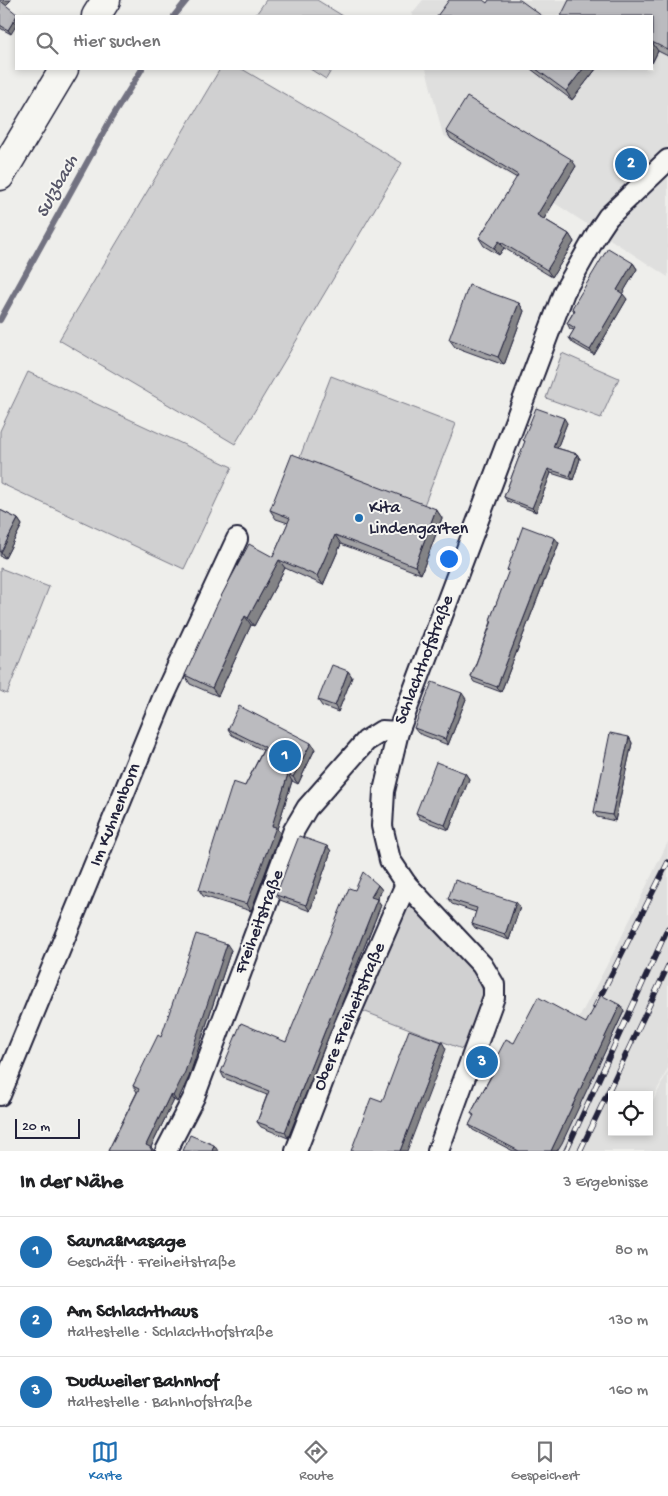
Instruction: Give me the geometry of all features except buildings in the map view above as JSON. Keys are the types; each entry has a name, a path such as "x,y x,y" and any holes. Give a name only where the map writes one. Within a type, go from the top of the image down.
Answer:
{"main road":[{"path":"97,15 106,0"},
{"path":"0,176 63,70"}],"street":[{"name":"Schlachthofstraße","path":"438,1151 494,997 494,985 482,965 406,884 390,860 382,826 384,791 398,732 564,292 608,218 668,160"},
{"name":"Im Kuhnenborn","path":"0,1095 163,698 237,539"},
{"name":"Freiheitstraße","path":"166,1151 194,1097 294,830 307,808 366,741 382,731 398,732"},
{"name":"Obere Freiheitstraße","path":"296,1151 340,1036 406,884"}],"shaded area":[{"path":"266,0 317,0 341,15 256,15"},
{"path":"423,0 668,0 668,277 556,204 443,135 426,70 653,70 653,15 413,15 412,13"},
{"path":"219,70 244,70 402,163 235,444 59,340"},
{"path":"312,70 331,70 326,79"},
{"path":"562,353 619,378 601,418 546,398"},
{"path":"28,372 232,467 184,569 0,483 0,431"},
{"path":"331,376 456,424 422,510 298,462"},
{"path":"0,568 49,587 7,694 0,691"},
{"path":"668,842 668,1068 653,1099 653,1091 608,1091 608,1136 653,1136 653,1101 668,1071 668,1151 509,1151 618,944"},
{"path":"407,901 464,959 474,972 480,985 483,995 481,1008 462,1049 363,1011"}],"waterway":[{"name":"Sulzbach","path":"175,15 187,0"},
{"name":"Sulzbach","path":"0,320 111,119 141,70"}],"railway":[{"path":"595,1007 668,862"},
{"path":"566,1151 668,928"},
{"path":"580,1151 668,966"}],"place":[{"name":"Am Schlachthaus","path":"631,164"},
{"name":"Kita Lindengarten","path":"359,518"},
{"name":"Sauna&Masage","path":"285,756"},
{"name":"Dudweiler Bahnhof","path":"482,1062"}]}
